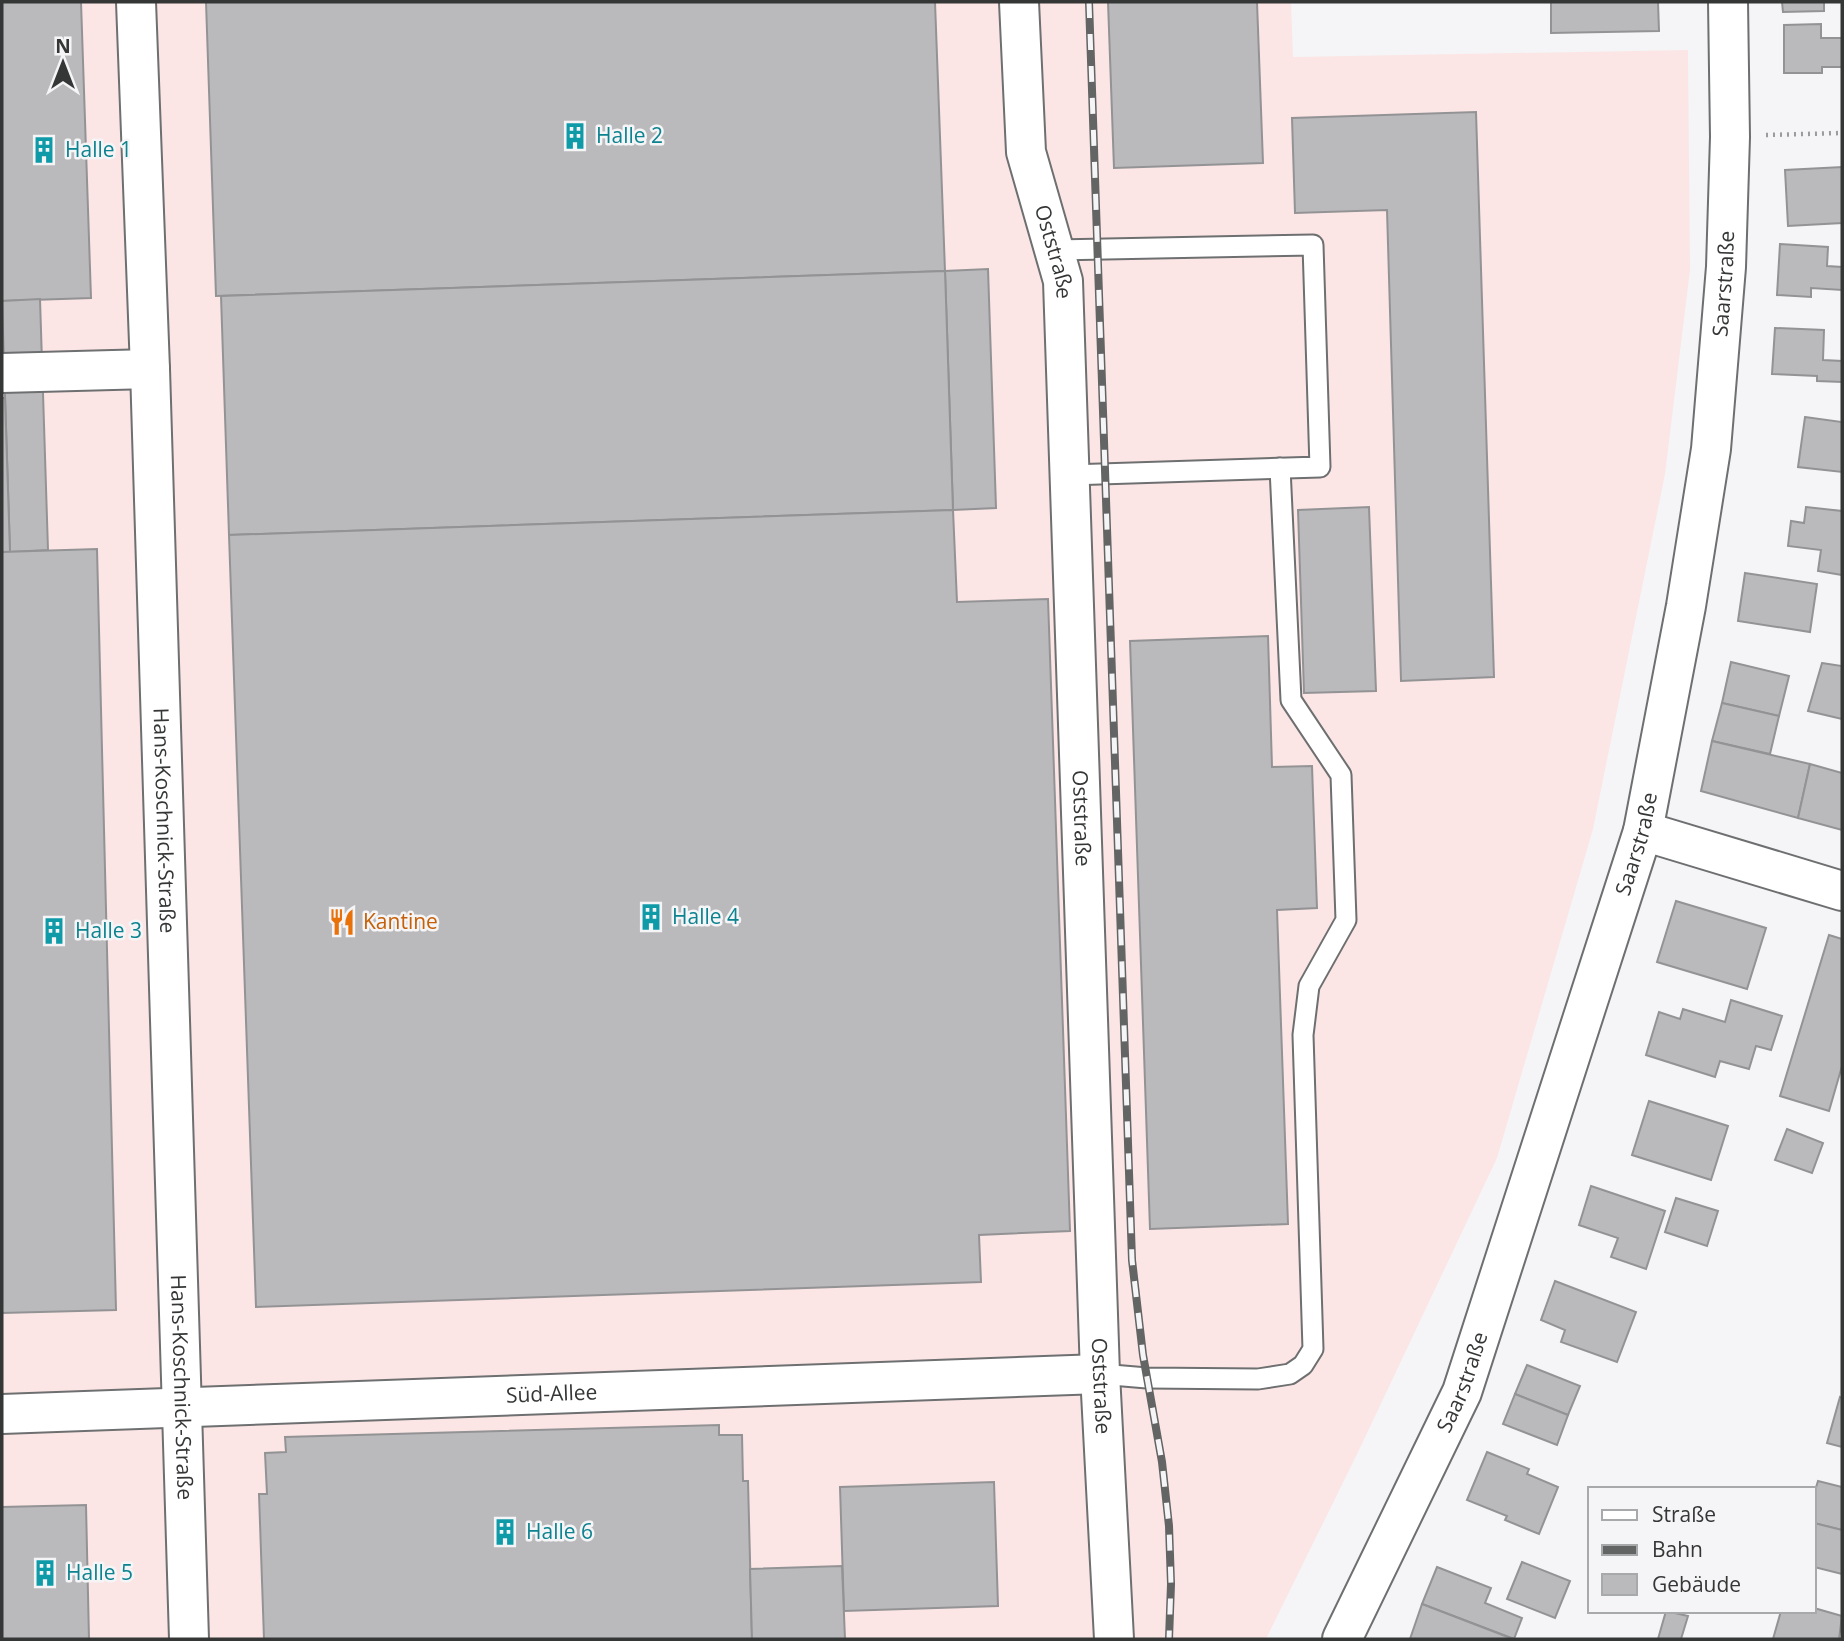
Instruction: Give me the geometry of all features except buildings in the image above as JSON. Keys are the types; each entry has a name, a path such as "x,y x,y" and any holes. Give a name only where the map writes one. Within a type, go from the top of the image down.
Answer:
{"street":[{"name":"Hans-Koschnick-Straße","path":"136,2 184,1407 189,1639"},
{"name":"Oststraße","path":"1019,2 1026,152 1063,281 1100,1374 1114,1639"},
{"name":"Saarstraße","path":"1342,1639 1462,1392 1643,831 1686,606 1711,449 1726,267 1730,137 1728,2"},
{"path":"2,373 150,369"},
{"path":"1643,831 1842,891"},
{"name":"Süd-Allee","path":"2,1414 1100,1374"}],"lane":[{"path":"1055,250 1313,245 1320,467 1069,475"},
{"path":"1100,1374 1147,1378 1258,1379 1290,1374 1303,1365 1313,1349 1303,1035 1309,986 1346,920 1341,775 1291,700 1280,468"}],"path":[{"path":"1730,137 1842,134"}],"shaded area":[{"path":"2,2 1291,2 1293,57 1688,50 1690,270 1665,474 1593,829 1497,1158 1266,1639 2,1639"}],"railway":[{"path":"1089,2 1132,1260 1143,1355 1162,1462 1169,1526 1169,1639"}],"place":[{"name":"Halle 2","path":"575,136"},
{"name":"Halle 1","path":"44,150"},
{"name":"Halle 4","path":"651,917"},
{"name":"Kantine","path":"342,922"},
{"name":"Halle 3","path":"54,931"},
{"name":"Halle 6","path":"505,1532"},
{"name":"Halle 5","path":"45,1573"}]}
